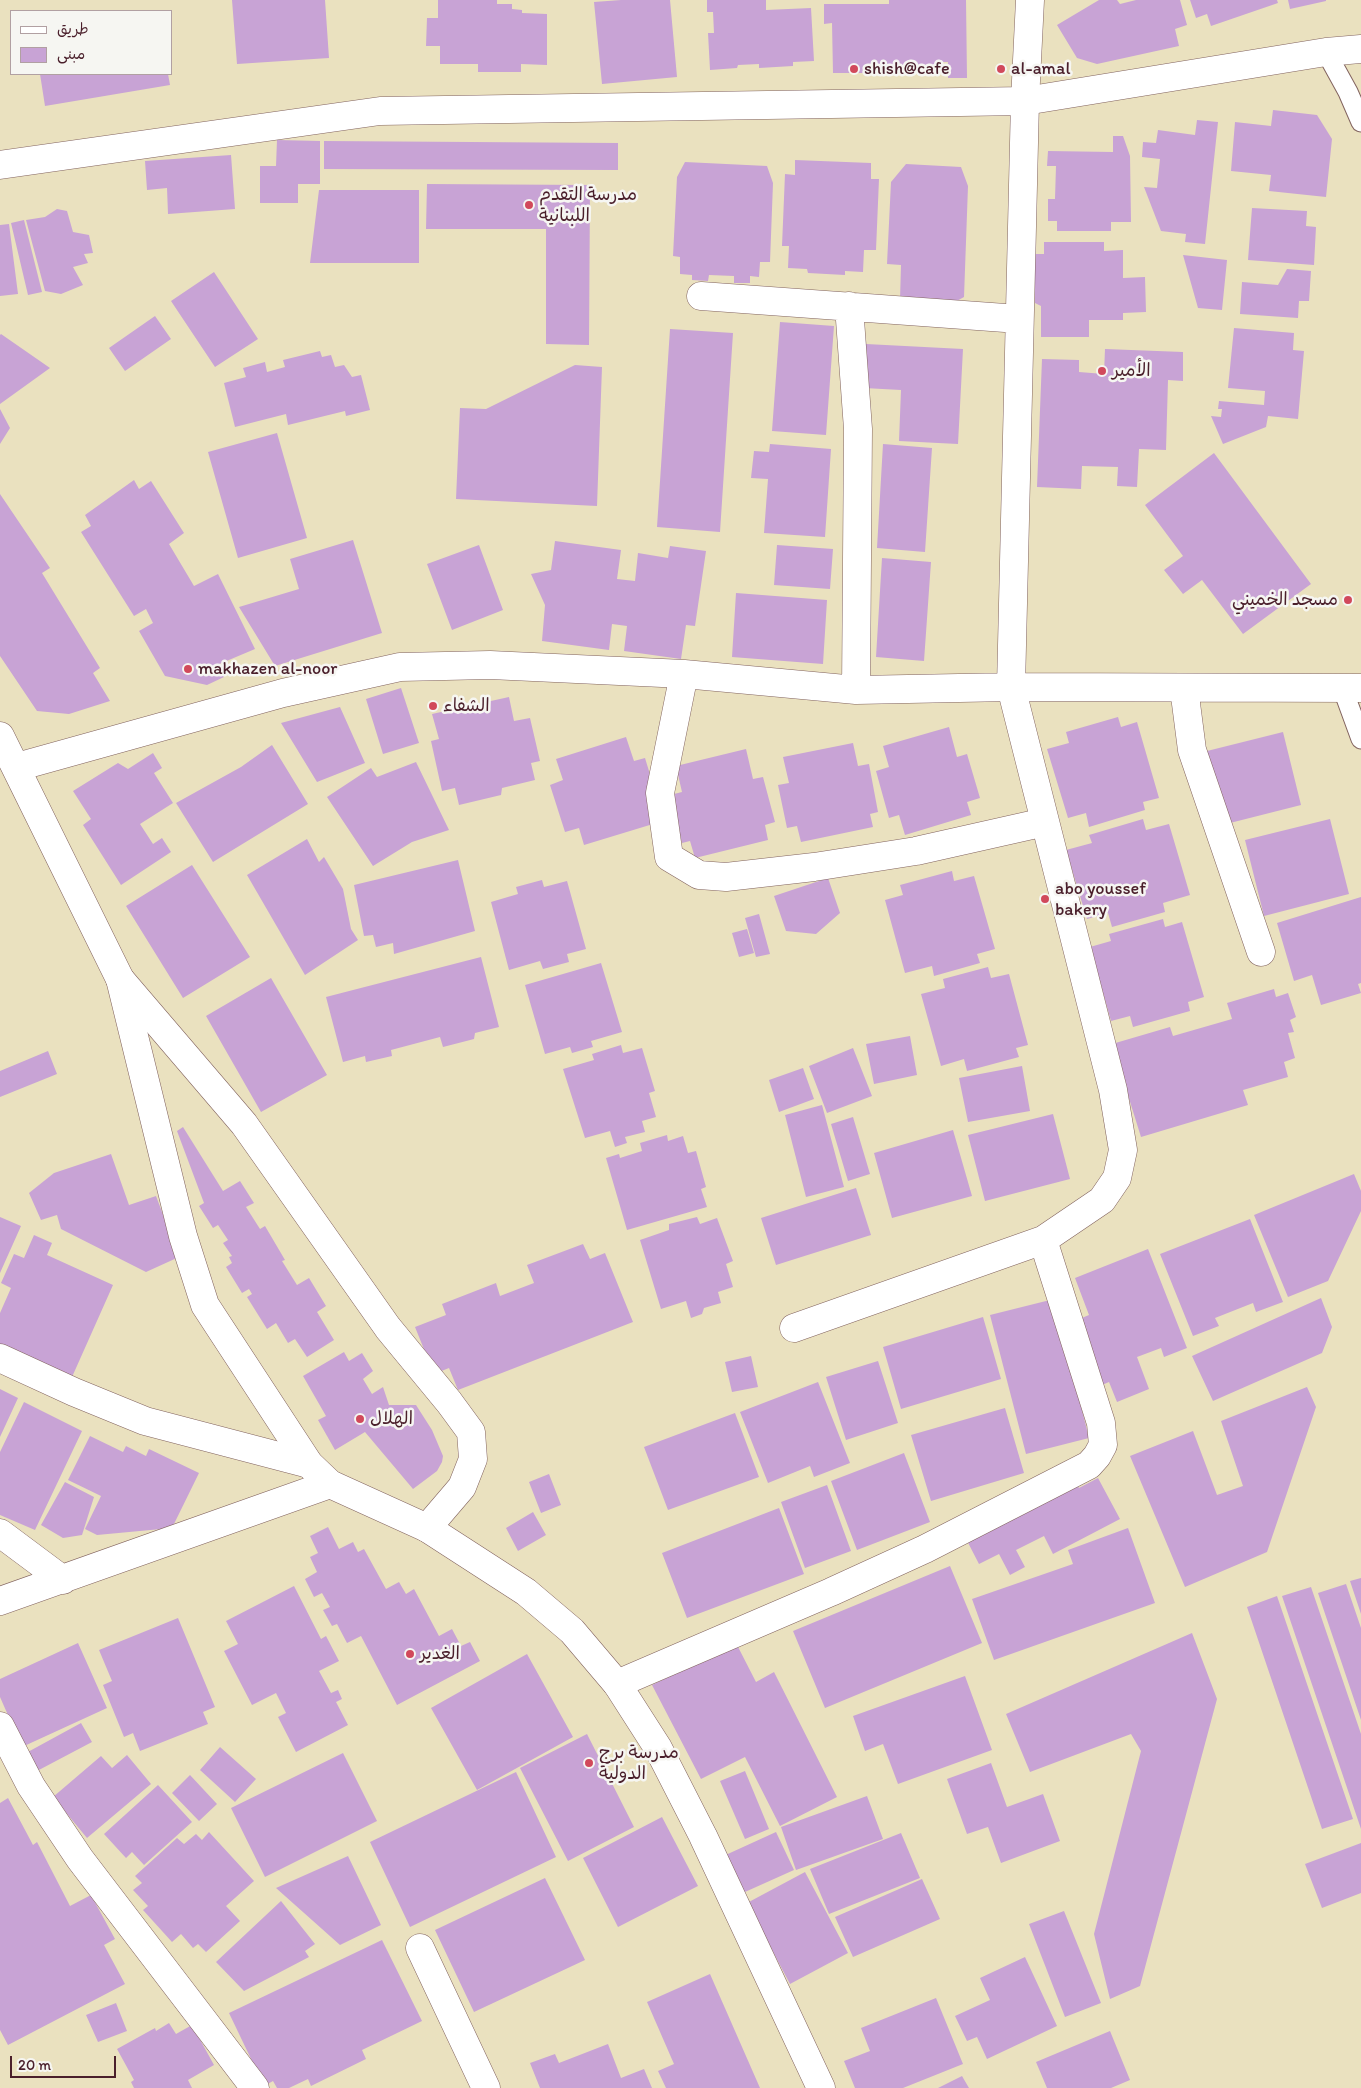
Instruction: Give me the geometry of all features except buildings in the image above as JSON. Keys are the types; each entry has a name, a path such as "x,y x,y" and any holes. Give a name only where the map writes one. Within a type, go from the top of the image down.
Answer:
{"street":[{"path":"794,1328 1043,1240 1102,1200 1117,1178 1123,1150 1113,1090 1010,687 1025,101 1030,0"},
{"path":"0,165 380,111 1025,101 1326,52 1361,49"},
{"path":"700,296 1019,319"},
{"path":"849,306 858,429 856,690"},
{"path":"16,767 283,693 400,667 490,665 684,674 856,690 1010,687 1352,688"},
{"path":"684,674 660,793 669,857 699,875 726,877 814,867 906,853 1045,822"},
{"path":"1184,688 1192,750 1261,952"},
{"path":"0,736 120,979 182,1236 205,1305 309,1464 330,1484 427,1528 526,1592 572,1631 616,1684 658,1748 704,1836 821,2088"},
{"path":"120,979 244,1124 388,1328 449,1402 471,1432 473,1459 462,1487 427,1528"},
{"path":"616,1684 831,1592 925,1549 1089,1466 1098,1456 1103,1445 1101,1423 1043,1240"},
{"path":"0,1358 74,1392 145,1420 309,1464"},
{"path":"0,1601 330,1484"},
{"path":"0,1532 63,1580"},
{"path":"0,1726 31,1786 80,1859 255,2088"},
{"path":"420,1948 486,2088"}],"lane":[{"path":"1326,52 1348,92 1361,122"},
{"path":"1352,688 1361,739"}],"place":[{"name":"shish@cafe","path":"854,69"},
{"name":"al-amal","path":"1001,69"},
{"name":"مدرسة التقدم اللبنانية","path":"529,205"},
{"name":"الأمير","path":"1102,371"},
{"name":"مسجد الخميني","path":"1348,600"},
{"name":"makhazen al-noor","path":"188,669"},
{"name":"الشفاء","path":"433,706"},
{"name":"abo youssef bakery","path":"1045,899"},
{"name":"الهلال","path":"360,1419"},
{"name":"الغدير","path":"410,1654"},
{"name":"مدرسة برج الدولية","path":"589,1763"}]}
